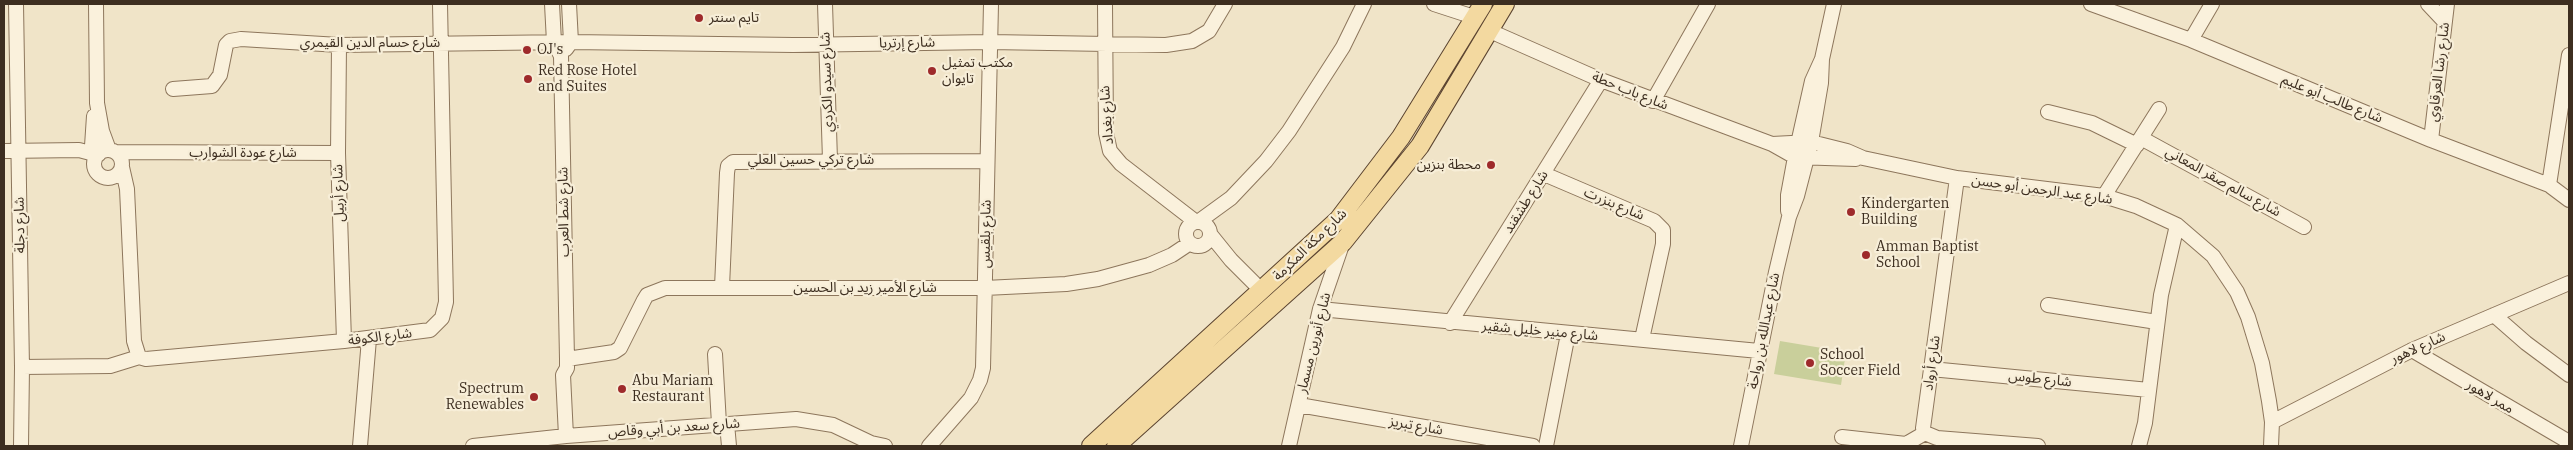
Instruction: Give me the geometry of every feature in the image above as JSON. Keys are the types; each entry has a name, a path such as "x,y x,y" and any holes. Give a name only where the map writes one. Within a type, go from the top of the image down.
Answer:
{"main road":[{"name":"شارع مكة المكرمة","path":"1116,446 1343,242 1420,146 1505,4"},
{"name":"شارع مكة المكرمة","path":"1091,446 1338,220 1401,137 1478,10"}],"street":[{"name":"شارع دجلة","path":"16,4 22,367 21,446"},
{"path":"96,4 97,103 92,141 94,151 109,159 127,189 134,341 139,357"},
{"name":"شارع الكوفة","path":"22,367 110,366 139,357 146,359 369,339 430,330 442,318 444,311 440,4"},
{"name":"شارع شط العرب","path":"552,4 554,42 561,56 567,364 572,374 570,436"},
{"path":"561,56 571,42 569,4"},
{"name":"شارع سيدو الكردي","path":"825,4 830,160"},
{"name":"شارع بلقيس","path":"929,446 971,398 980,380 983,368 986,161 991,4"},
{"name":"شارع بغداد","path":"1105,4 1106,133 1110,151 1167,201 1262,291"},
{"name":"شارع إرتريا","path":"571,42 826,44 990,42 1166,45 1192,41 1208,31 1225,4"},
{"name":"شارع الأمير زيد بن الحسين","path":"567,364 607,355 620,348 644,300 653,292 665,288 985,288 1066,284 1098,279 1161,261 1199,232 1266,161 1289,131 1343,47 1364,4"},
{"path":"1434,4 1478,10"},
{"path":"1653,101 1708,4"},
{"name":"شارع عبدالله بن رواحة","path":"1741,446 1759,351 1804,142 1812,81 1822,59 1834,4"},
{"name":"شارع طالب أبو عليم","path":"2091,4 2191,40 2431,140 2549,185 2569,200"},
{"path":"2191,40 2212,4"},
{"path":"2428,4 2444,22"},
{"name":"شارع رشا العرقاوي","path":"2431,140 2447,4"},
{"name":"شارع باب حطة","path":"1490,31 1601,80 1772,144 1801,157"},
{"name":"شارع حسام الدين القيمري","path":"173,88 212,86 220,75 226,45 230,41 265,40 339,46 571,42"},
{"name":"شارع أربيل","path":"339,46 338,153 344,341"},
{"path":"2549,185 2569,55"},
{"name":"شارع طشقند","path":"1450,323 1601,80"},
{"path":"2104,196 2159,110"},
{"name":"شارع سالم صقر المعاني","path":"2048,112 2092,123 2139,141 2304,227"},
{"name":"شارع باب حطة","path":"1772,144 1804,142"},
{"name":"شارع عبد الرحمن أبو حسن","path":"1804,142 1847,151 1863,158 1957,178 2104,196 2136,206 2177,225 2213,256 2237,292 2248,317 2262,362 2272,422 2270,446"},
{"path":"4,152 65,152 80,157 109,159"},
{"name":"شارع عودة الشوارب","path":"110,178 118,175 109,159 149,152 338,153"},
{"name":"شارع عبد الرحمن أبو حسن","path":"1801,157 1846,160 1863,158"},
{"path":"109,159 102,177 110,178 127,218"},
{"name":"شارع تركي حسين العلي","path":"722,287 727,173 728,166 733,162 830,160 986,161"},
{"name":"شارع بنزرت","path":"1544,174 1654,221 1663,230 1662,244 1642,339"},
{"name":"شارع أرواد","path":"1931,436 1923,420 1957,178"},
{"path":"2139,446 2142,441 2166,267 2177,225"},
{"name":"شارع أنورين مسمار","path":"1289,446 1320,309 1343,242"},
{"name":"شارع لاهور","path":"2272,422 2412,350 2569,283"},
{"path":"2048,304 2157,322"},
{"name":"شارع منير خليل شقير","path":"1320,309 1450,323 1759,351"},
{"path":"2494,315 2526,343 2569,375"},
{"path":"1546,446 1568,334"},
{"path":"360,446 369,339"},
{"name":"ممر لاهور","path":"2412,350 2569,442"},
{"path":"715,354 723,424 729,446"},
{"name":"شارع طوس","path":"1931,369 2149,390"},
{"name":"شارع تبريز","path":"1299,405 1533,446"},
{"name":"شارع سعد بن أبي وقاص","path":"473,446 723,424 809,420 833,425 876,445"},
{"path":"1842,437 1906,444 1931,436 2038,446"}],"green space":[{"name":"School Soccer Field","path":"1780,341 1846,352 1841,385 1774,374"}],"place":[{"name":"تايم سنتر","path":"699,18"},
{"name":"OJ's","path":"527,50"},
{"name":"مكتب تمثيل تايوان","path":"932,71"},
{"name":"Red Rose Hotel and Suites","path":"528,79"},
{"name":"محطة بنزين","path":"1491,165"},
{"name":"Kindergarten Building","path":"1851,212"},
{"name":"Amman Baptist School","path":"1866,255"},
{"name":"School Soccer Field","path":"1810,363"},
{"name":"Abu Mariam Restaurant","path":"622,389"},
{"name":"Spectrum Renewables","path":"534,397"}]}
